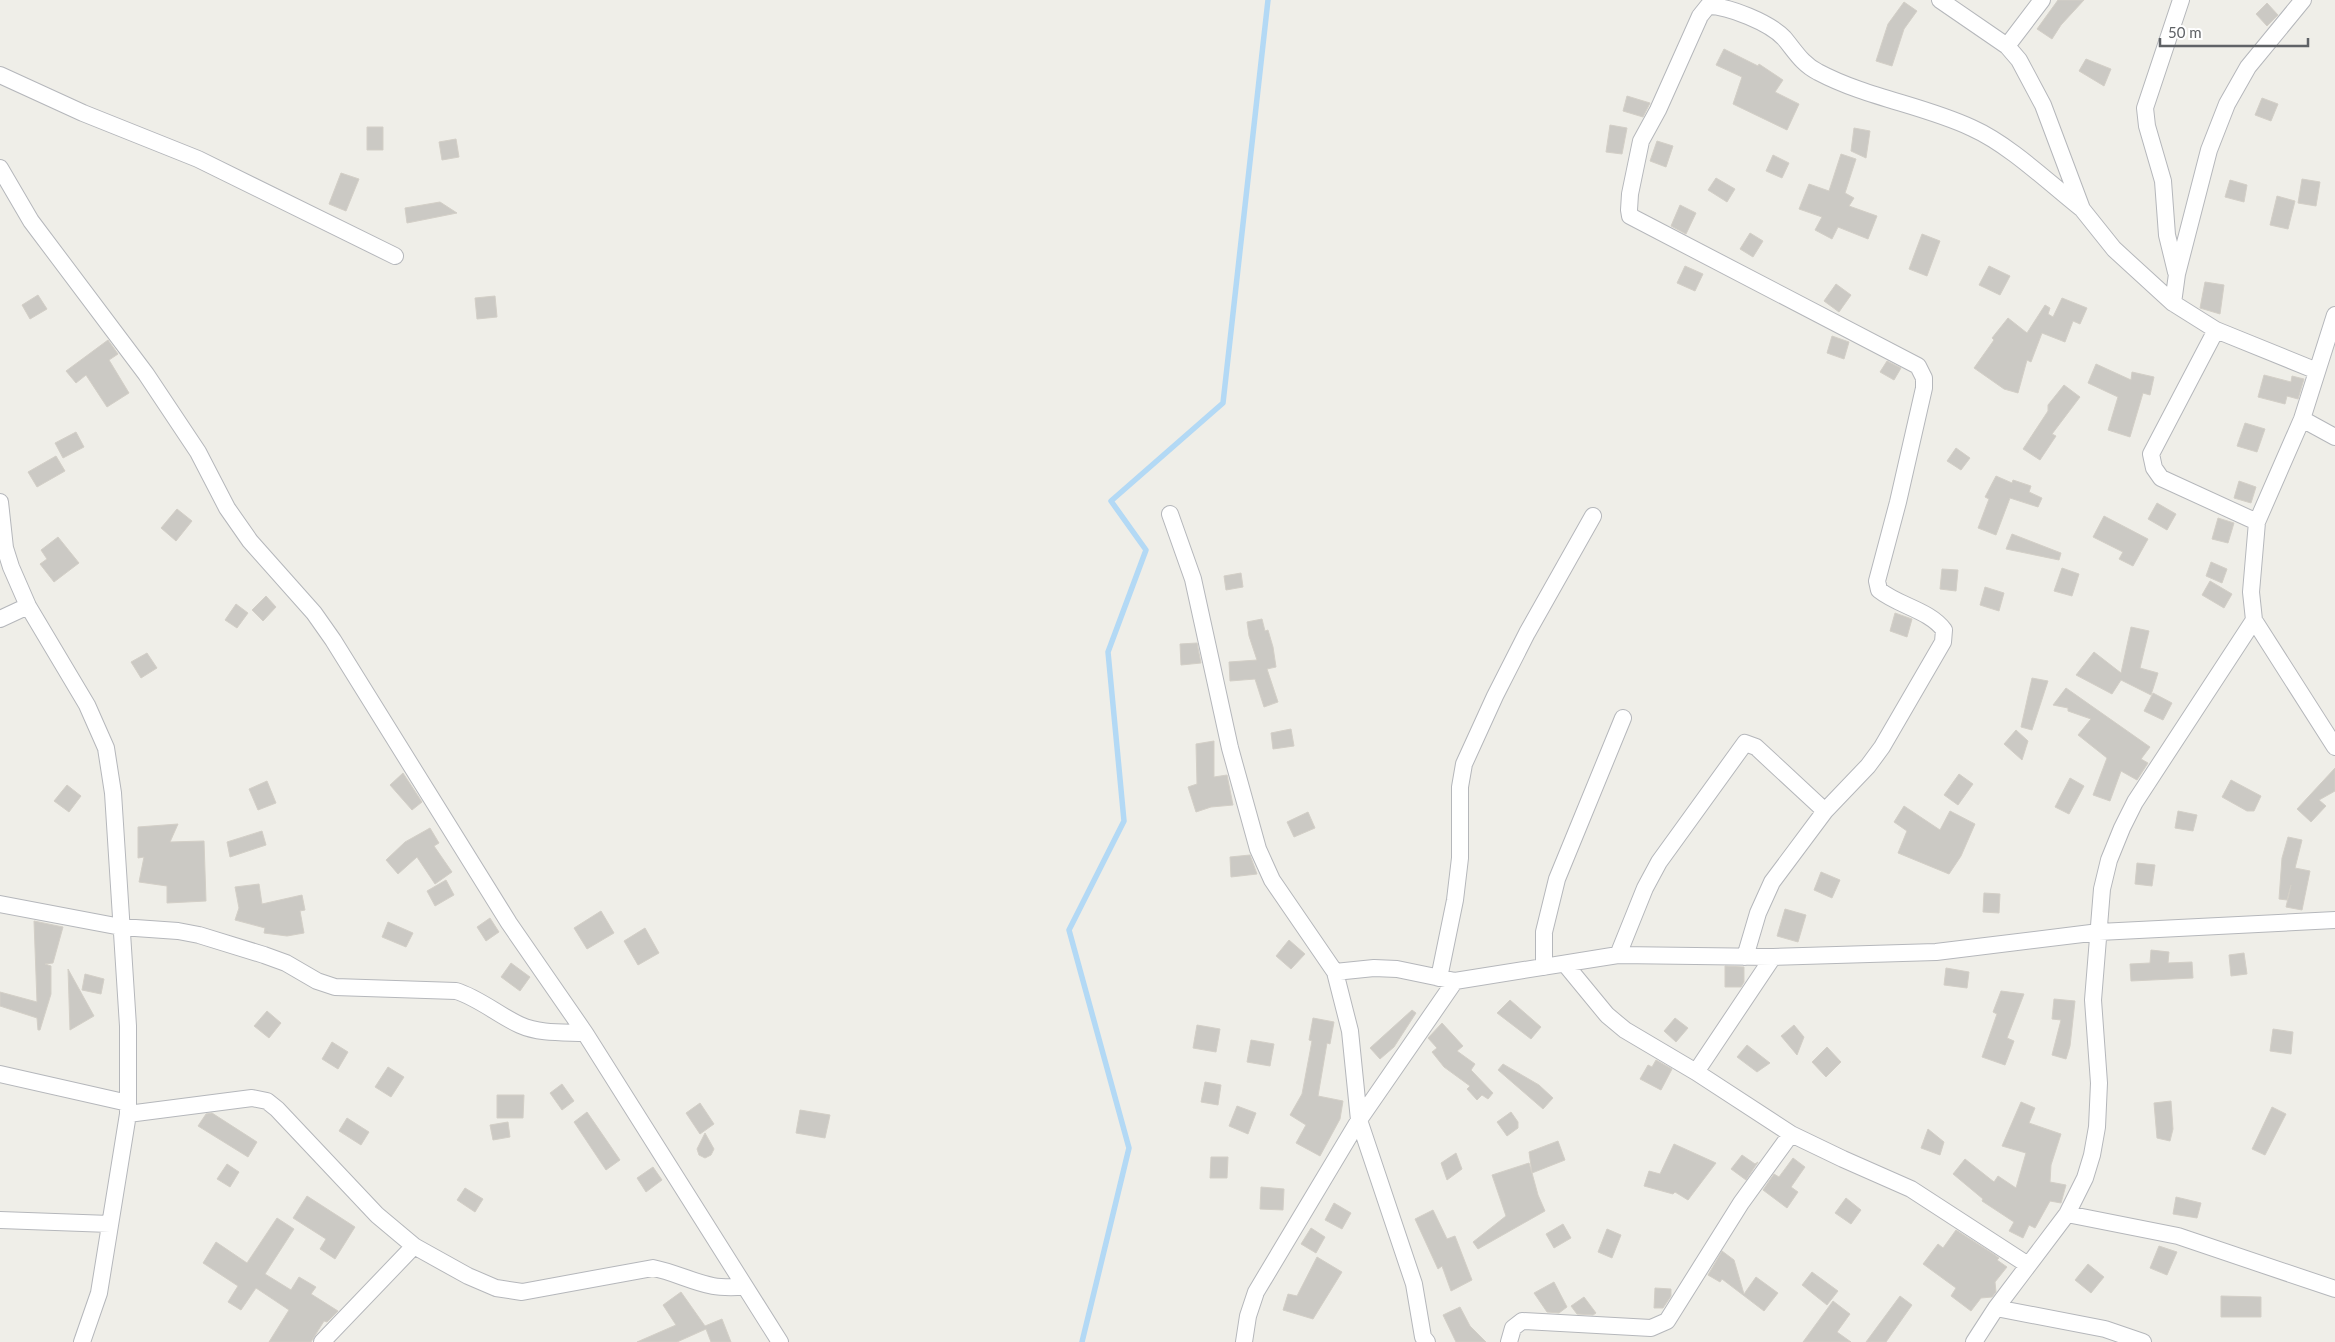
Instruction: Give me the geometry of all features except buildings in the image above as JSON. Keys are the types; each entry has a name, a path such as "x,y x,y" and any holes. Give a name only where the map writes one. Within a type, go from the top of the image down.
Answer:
{"street":[{"path":"1940,0 2007,46 2019,60 2043,105 2082,209"},
{"path":"2007,46 2042,0"},
{"path":"2177,274 2167,235 2163,181 2147,126 2145,108 2180,0"},
{"path":"2173,303 2177,274 2209,150 2227,104 2248,67 2303,0"},
{"path":"1745,957 1758,913 1772,882 1825,811 1868,766 1882,747 1943,642 1944,630 1938,621 1888,598 1879,590 1877,581 1905,473 1924,388 1924,378 1918,366 1630,216 1628,210 1630,194 1642,141 1700,16 1708,6 1721,6 1773,28 1801,61 1818,72 1870,95 1970,127 1990,137 2082,209 2114,249 2173,303 2216,330 2317,371"},
{"path":"0,74 83,113 198,159 395,256"},
{"path":"0,168 31,221 151,382 198,452 228,508 250,541 314,613 333,640 509,923 585,1033 780,1342"},
{"path":"2335,315 2302,419 2258,522 2251,592 2254,620 2335,747"},
{"path":"2216,330 2151,454 2154,468 2161,478 2258,522"},
{"path":"2302,419 2335,437"},
{"path":"0,502 6,548 11,567 28,606 86,705 106,748 113,792 128,1026 128,1108 99,1293 82,1342"},
{"path":"1170,514 1193,579 1230,748 1258,849 1272,880 1334,972 1350,1031 1359,1120 1414,1284 1424,1336 1427,1342"},
{"path":"1244,1342 1248,1316 1256,1292 1359,1120 1447,979 1460,858 1460,787 1464,764 1495,696 1527,633 1593,516"},
{"path":"0,619 28,606"},
{"path":"1974,1342 1996,1308 2067,1214 2084,1178 2092,1155 2099,1083 2093,1000 2102,889 2109,860 2135,802 2254,620"},
{"path":"1544,967 1544,932 1557,879 1623,718"},
{"path":"1618,956 1645,888 1659,862 1745,743 1756,747 1825,811"},
{"path":"0,904 121,927 178,931 199,935 286,963 317,981 335,987 456,991 469,995 522,1026 548,1032 585,1033"},
{"path":"1334,972 1374,968 1397,969 1447,979 1618,956 1773,957 1936,952 2099,932 2335,920"},
{"path":"1696,1072 1773,957"},
{"path":"1565,964 1607,1015 1625,1030 1696,1072 1791,1134 1911,1189 2028,1266"},
{"path":"0,1074 128,1108 252,1098 267,1102 277,1109 371,1209 414,1246 475,1279 496,1288 522,1292 653,1268 669,1271 692,1281 716,1287 745,1286"},
{"path":"1509,1342 1513,1328 1522,1321 1651,1328 1667,1321 1741,1203 1791,1134"},
{"path":"2067,1214 2178,1236 2335,1290"},
{"path":"0,1220 110,1224"},
{"path":"322,1342 414,1246"},
{"path":"1996,1308 2105,1328 2143,1342"}],"waterway":[{"path":"1082,1342 1129,1148 1069,930 1124,821 1108,652 1146,550 1111,501 1223,403 1268,0"}]}
